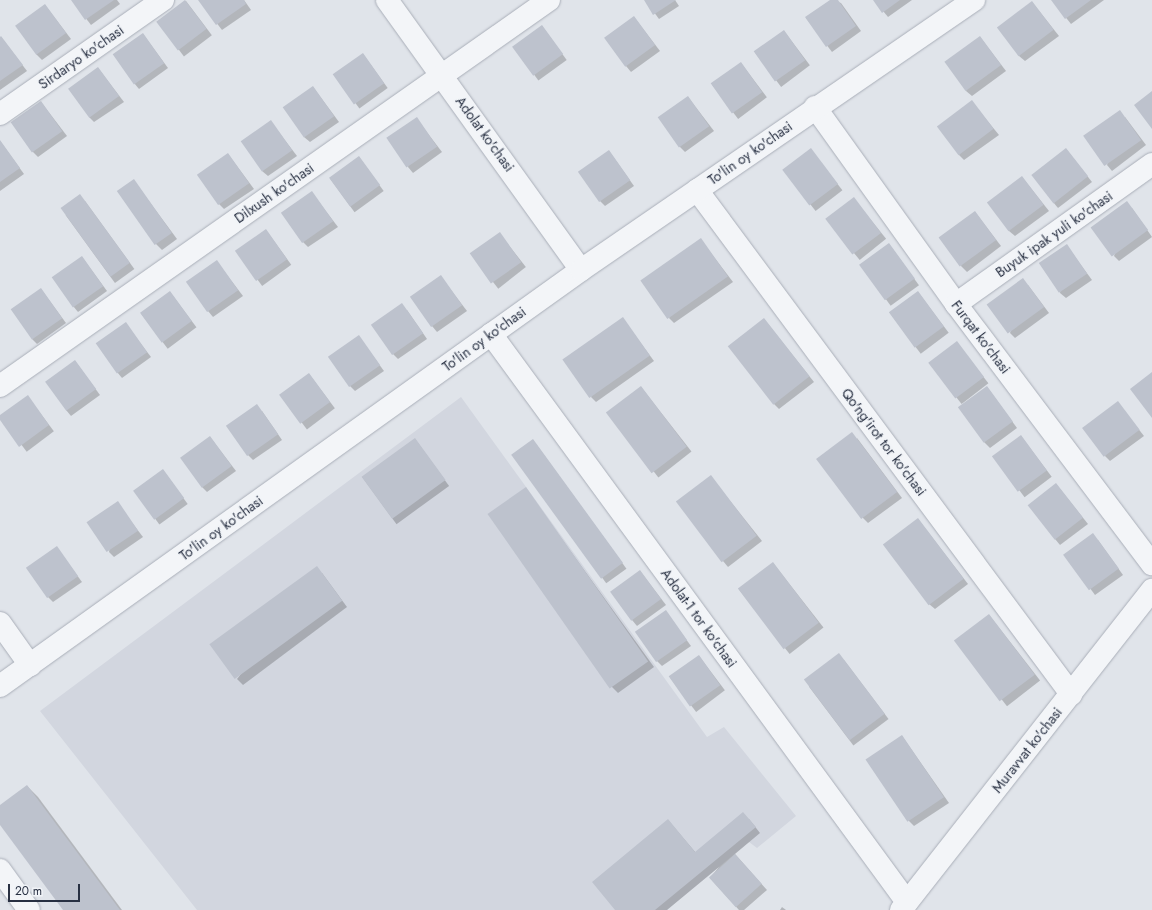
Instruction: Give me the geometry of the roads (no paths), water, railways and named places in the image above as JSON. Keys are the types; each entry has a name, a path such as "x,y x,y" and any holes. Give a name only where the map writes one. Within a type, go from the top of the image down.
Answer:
{"street":[{"name":"Sirdaryo ko'chasi","path":"0,114 163,0"},
{"name":"Adolat ko'chasi","path":"387,0 582,270"},
{"name":"Dilxush ko'chasi","path":"0,386 549,0"},
{"name":"To'lin oy ko'chasi","path":"0,686 491,334 815,107 974,0"},
{"name":"Furqat ko'chasi","path":"815,107 956,304 1152,564"},
{"name":"Buyuk ipak yuli ko'chasi","path":"956,304 1152,164"},
{"name":"Qo'ng'irot tor ko'chasi","path":"697,190 1071,694"},
{"name":"Adolat-1 tor ko'chasi","path":"491,334 904,906"},
{"name":"Muravvat ko'chasi","path":"904,906 1152,590"},
{"path":"0,623 30,665"},
{"path":"0,870 28,910"}]}
